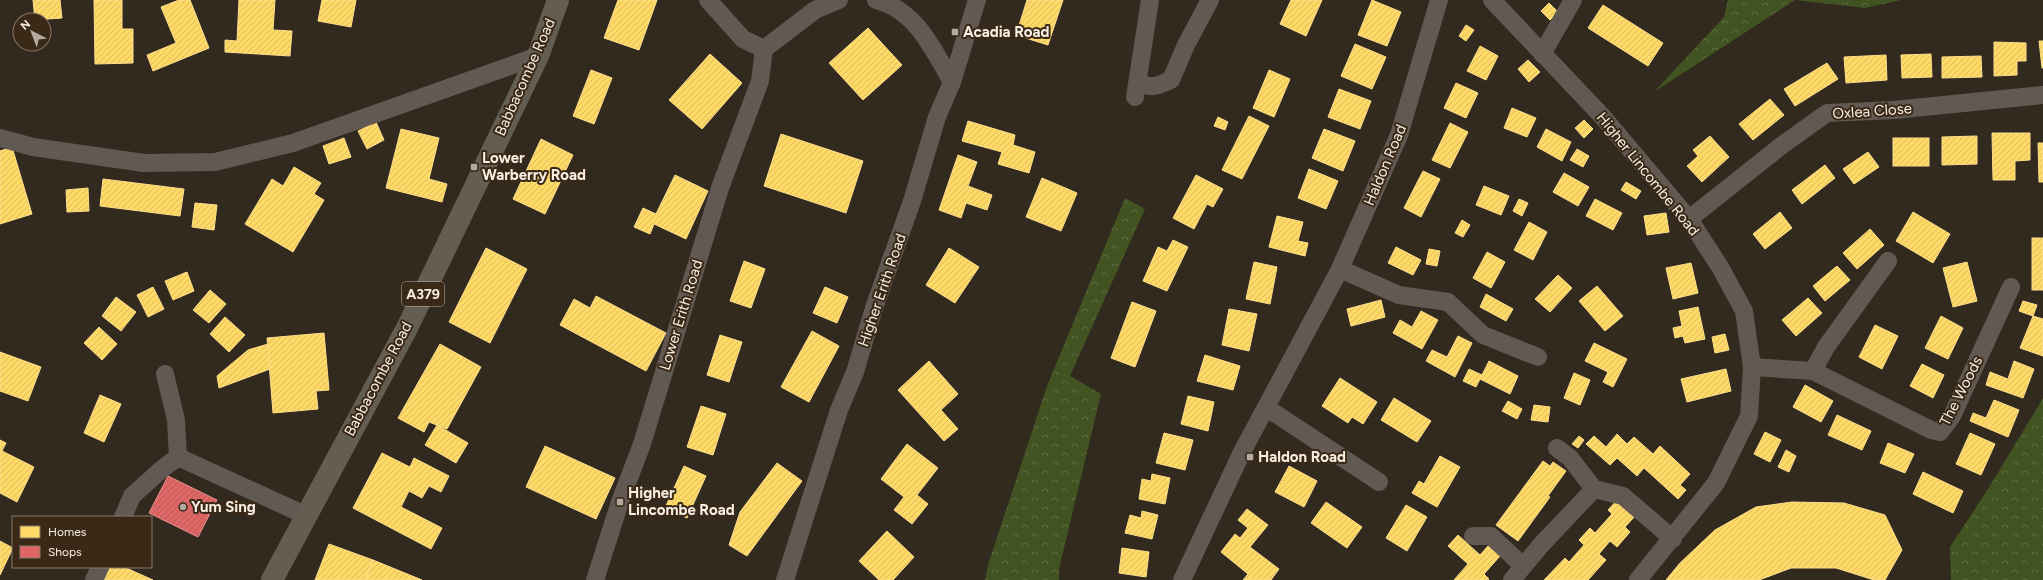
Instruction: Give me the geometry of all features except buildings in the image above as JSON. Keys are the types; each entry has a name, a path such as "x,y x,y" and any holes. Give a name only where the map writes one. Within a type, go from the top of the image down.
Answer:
{"main road":[{"name":"Babbacombe Road","path":"272,580 305,515 406,328 538,56 558,0"}],"street":[{"path":"708,0 743,39 764,49 815,10 838,0"},
{"path":"876,0 888,3 908,17 922,32 952,82"},
{"name":"Higher Erith Road","path":"785,580 839,410 855,372 874,308 912,201 937,117 952,82 977,0"},
{"path":"1150,0 1137,89 1147,86 1156,86 1171,80 1186,45 1210,0"},
{"name":"Haldon Road","path":"1182,580 1217,502 1340,269 1399,134 1439,0"},
{"name":"Higher Lincombe Road","path":"1492,0 1602,116 1689,219 1720,267 1744,311 1752,367 1750,416 1716,483 1673,539 1638,580"},
{"path":"1542,54 1573,0"},
{"name":"Lower Erith Road","path":"595,580 620,502 642,444 720,188 760,81 764,49"},
{"path":"0,138 34,147 144,163 215,162 293,143 538,56"},
{"name":"Oxlea Close","path":"1689,219 1781,146 1827,113 1894,110 2043,95"},
{"path":"1813,371 1826,347 1864,292 1888,261"},
{"path":"1340,269 1399,295 1448,302 1483,335 1538,357"},
{"name":"The Woods","path":"1752,367 1813,371 1903,417 1931,430 1940,432 1952,416 2011,287"},
{"path":"165,374 176,420 178,457"},
{"path":"1267,408 1379,482"},
{"path":"1557,448 1570,458 1594,489 1622,496 1673,539"},
{"path":"178,457 305,515"},
{"path":"123,516 132,496 178,457"},
{"path":"1512,580 1523,566 1594,489"},
{"path":"1474,536 1491,536 1523,566"},
{"path":"94,580 100,568"}],"green space":[{"path":"1728,0 1795,0 1654,92 1724,17"},
{"path":"1795,0 1901,0 1865,8"},
{"path":"1125,198 1145,209 1070,376 1101,394 1059,569 1059,580 985,580 988,565 1047,386"},
{"path":"2043,398 2043,580 1951,580 1950,547 1988,489"}],"place":[{"name":"Acadia Road","path":"955,32"},
{"name":"Lower Warberry Road","path":"474,167"},
{"name":"Haldon Road","path":"1250,457"},
{"name":"Higher Lincombe Road","path":"620,502"},
{"name":"Yum Sing","path":"183,507"}]}
